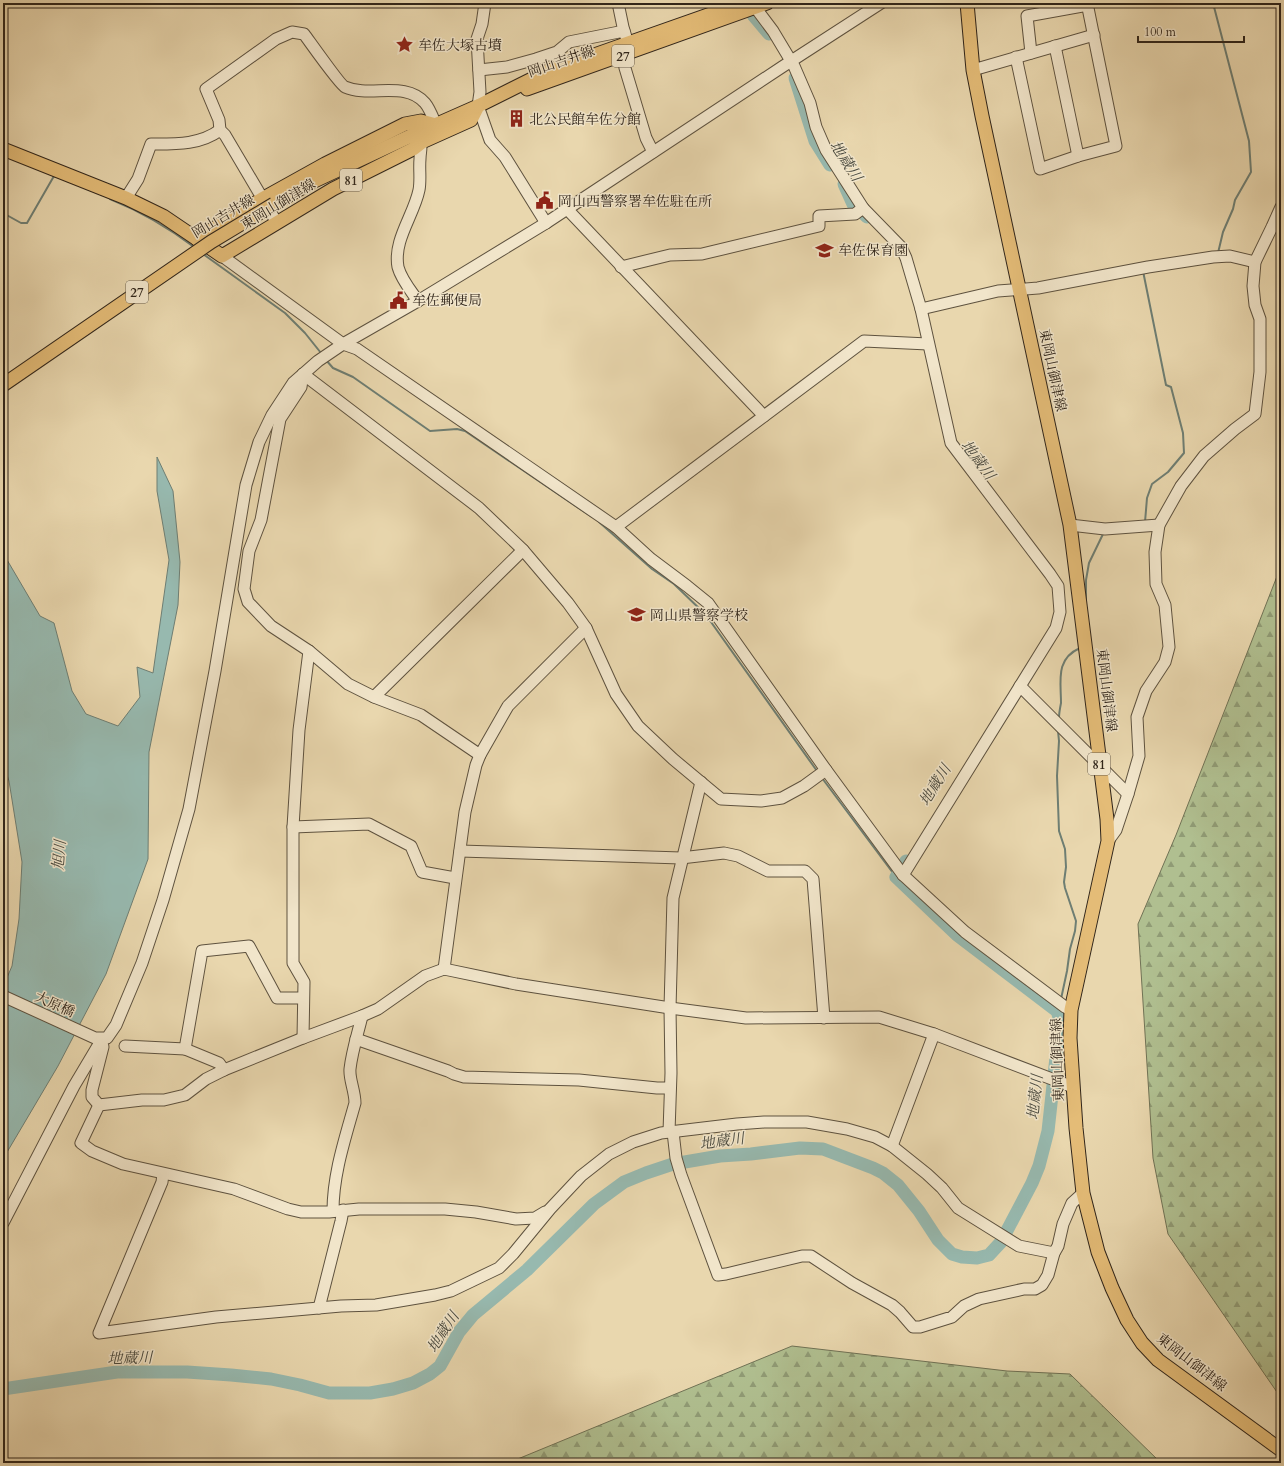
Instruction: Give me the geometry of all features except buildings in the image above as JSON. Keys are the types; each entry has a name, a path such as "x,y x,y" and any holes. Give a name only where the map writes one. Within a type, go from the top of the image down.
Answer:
{"main road":[{"name":"岡山吉井線","path":"625,45 729,5 742,3"},
{"name":"東岡山御津線","path":"967,3 973,70 1070,525 1096,728 1099,766 1107,819 1108,841 1071,1010 1070,1038 1073,1087 1083,1193 1101,1260 1127,1320 1142,1343 1158,1360 1281,1450"},
{"name":"岡山吉井線","path":"3,384 268,202 419,138 436,125 546,72 625,45 758,4"},
{"name":"東岡山御津線","path":"222,256 333,189 413,149 419,138 471,120 478,106"},
{"name":"東岡山御津線","path":"197,239 268,202 325,164 405,124 421,121 436,125"},
{"path":"3,149 126,198 163,216 222,256"}],"street":[{"path":"485,3 482,24 477,39 480,92 478,106 490,140 505,156 546,223"},
{"path":"618,3 625,45 646,138 653,152"},
{"path":"98,1039 107,1038 116,1024 142,962 164,900 189,809 215,671 246,486 259,442 272,415 293,383 318,361 339,347 546,223 881,3"},
{"path":"758,4 773,31 786,64"},
{"path":"1016,57 1040,169 1078,156 1116,146 1087,4 1027,16 1031,53"},
{"path":"277,223 268,202 225,135 220,130 219,120 206,89 276,39 292,32 304,34 344,87 358,91 402,91 414,95 425,103 436,125"},
{"path":"973,70 1094,35"},
{"path":"479,70 507,67 536,59 557,52 569,42 625,45"},
{"path":"1055,46 1078,156"},
{"path":"786,64 794,66 810,103 816,127 826,150 863,208 901,247 906,258 920,309 951,443 1058,586 1060,612 1056,628 903,875"},
{"path":"126,198 138,179 151,144 186,143 212,136 220,130"},
{"path":"418,301 400,273 398,265 398,250 419,189 419,138"},
{"path":"1108,841 1116,830 1139,756 1137,717 1146,691 1165,662 1169,647 1164,605 1156,584 1155,552 1159,525 1181,486 1204,456 1255,414 1260,372 1260,320 1255,305 1253,292 1255,262 1281,207"},
{"path":"621,267 670,255 702,254 819,226 819,216 855,214 863,208"},
{"path":"567,209 764,416"},
{"path":"222,256 339,347 357,349 616,527 651,560 687,586 708,604 903,875 965,932 1065,1008 1071,1010"},
{"path":"920,309 998,291 1038,288 1148,267 1213,257 1230,256 1255,262"},
{"path":"616,527 864,341 928,344"},
{"path":"303,374 479,508 523,550 568,603 586,628 616,694 638,726 721,799 761,801 782,798 804,786 826,770"},
{"path":"303,374 301,387 280,419 261,520 249,552 244,589 248,602 271,626 309,651 348,684 374,697 421,715 480,755"},
{"path":"1070,525 1105,529 1159,525"},
{"path":"374,697 523,550"},
{"path":"444,969 465,812 476,765 480,755 508,706 586,628"},
{"path":"303,1038 304,982 293,963 293,827 299,730 309,651"},
{"path":"1020,686 1128,794"},
{"path":"700,782 681,858 673,898 670,1008 671,1132 676,1158 718,1275 802,1256 811,1256 852,1283 892,1305 913,1327 920,1327 952,1317 964,1306 979,1300 1035,1289 1042,1285 1048,1275 1054,1253 1058,1246 1063,1224 1072,1203 1083,1193"},
{"path":"293,827 368,824 411,846 422,872 455,878"},
{"path":"460,851 681,858 724,853 738,856 768,871 805,871 813,879 824,1018"},
{"path":"186,1049 202,950 249,946 277,998 304,998"},
{"path":"99,1105 142,1100 164,1100 185,1095 206,1080 224,1070 378,1009 425,976 444,969 516,984 670,1008 746,1018 878,1017 934,1034 1073,1087"},
{"name":"大原橋","path":"3,996 98,1039"},
{"path":"320,1308 341,1221 333,1190 355,1103 355,1092 350,1069 362,1016"},
{"path":"892,1146 934,1034"},
{"path":"98,1039 103,1047 92,1090 92,1097 99,1105"},
{"path":"3,1222 98,1039"},
{"path":"356,1039 464,1077 580,1080 670,1088"},
{"path":"125,1046 186,1049 219,1063 224,1070"},
{"path":"99,1105 81,1143 92,1151 123,1164 234,1189 288,1209 301,1212 358,1209 444,1209 476,1212 516,1219 536,1218 550,1209"},
{"path":"163,1174 159,1189 99,1333 216,1317 376,1305 451,1292 499,1268 581,1176 609,1154 633,1142 671,1132 737,1124 764,1122 807,1122 847,1129 875,1137 892,1146 927,1174 942,1188 958,1208 1019,1246 1054,1253"}],"green space":[{"path":"1281,566 1281,1398 1168,1234 1153,1158 1138,924 1176,835"},
{"path":"792,1346 1007,1371 1070,1374 1161,1463 508,1463"}],"water":[{"name":"旭川","path":"157,457 173,491 180,562 178,605 149,752 148,859 106,974 58,1066 3,1159 3,987 12,966 19,919 22,862 9,781 3,762 3,553 40,616 54,623 72,691 86,714 118,726 140,697 137,667 153,673 169,560 157,491"}],"waterway":[{"path":"1213,3 1249,141 1251,172 1235,200 1233,209 1223,232 1218,253"},
{"name":"地蔵川","path":"753,15 769,34"},
{"name":"地蔵川","path":"795,78 815,141 830,165"},
{"path":"3,213 21,223 27,223 54,176 56,177"},
{"name":"地蔵川","path":"844,184 853,204 867,217"},
{"path":"110,199 154,220 194,247"},
{"path":"203,254 285,313 305,333 321,353"},
{"path":"1143,271 1166,385 1171,387 1183,433 1184,453 1168,472 1152,484 1147,498 1145,522"},
{"path":"326,360 333,368 353,377 430,431 457,429 465,431 592,517"},
{"path":"599,522 652,569 674,584 706,615 817,771"},
{"path":"1086,604 1086,580 1089,563 1104,532"},
{"path":"1059,718 1061,703 1060,679 1063,664 1066,658 1080,648"},
{"path":"1058,731 1059,741 1057,776 1059,831 1065,849 1065,888 1076,921 1061,999"},
{"path":"822,778 896,877"},
{"name":"地蔵川","path":"3,1389 117,1372 187,1372 231,1375 271,1379 329,1393 370,1393 393,1389 413,1383 430,1374 440,1366 459,1332 473,1315 527,1270 594,1204 624,1182 646,1173 673,1164 720,1156 800,1148 823,1149 873,1168 883,1173 898,1185 919,1211 938,1240 952,1254 962,1257 977,1258 989,1255 1001,1242 1032,1183 1039,1166 1048,1131 1060,1020 1057,1011 957,935 896,877 906,861"}],"place":[{"name":"牟佐大塚古墳","path":"405,45"},
{"name":"北公民館牟佐分館","path":"516,119"},
{"name":"岡山西警察署牟佐駐在所","path":"545,201"},
{"name":"牟佐保育園","path":"825,250"},
{"name":"牟佐郵便局","path":"399,300"},
{"name":"岡山県警察学校","path":"637,615"}]}
